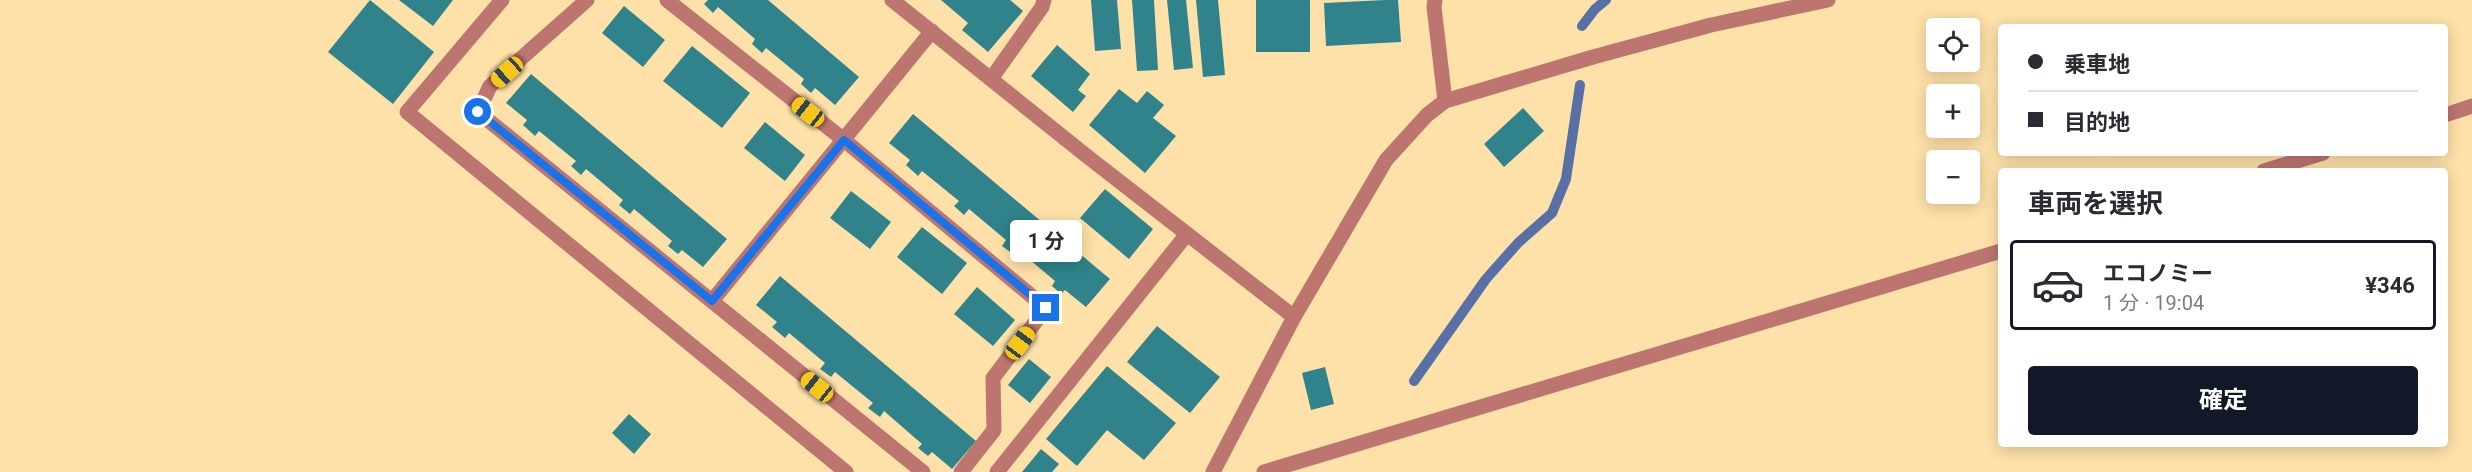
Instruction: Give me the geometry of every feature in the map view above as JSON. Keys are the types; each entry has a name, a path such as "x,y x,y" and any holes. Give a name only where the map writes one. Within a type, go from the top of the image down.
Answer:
{"street":[{"path":"502,0 407,112 846,472"},
{"path":"587,0 490,86 478,112 923,472"},
{"path":"668,0 844,140 1046,308 993,378 994,430 961,472"},
{"path":"892,0 1294,317"},
{"path":"991,79 1042,7 1044,0"},
{"path":"1435,0 1435,19 1445,101"},
{"path":"1213,472 1294,317 1386,160 1427,116 1445,101 1711,25 1828,0"},
{"path":"712,301 932,31"},
{"path":"2448,114 2472,106"},
{"path":"2274,168 2313,156"},
{"path":"997,472 1187,234"},
{"path":"1264,472 1998,252"}],"building":[{"path":"370,0 434,52 393,104 328,52"},
{"path":"399,0 453,0 433,26"},
{"path":"708,0 768,0 859,77 835,105 815,88 811,93 801,84 804,79 766,48 762,53 752,44 755,39 718,7 713,13 704,4"},
{"path":"941,0 1010,0 1023,11 988,52 962,30 968,23"},
{"path":"1091,0 1117,0 1121,49 1095,51"},
{"path":"1132,0 1154,0 1158,70 1137,71"},
{"path":"1167,0 1186,0 1193,68 1174,70"},
{"path":"1196,0 1218,0 1225,75 1203,77"},
{"path":"1256,0 1310,0 1310,52 1256,52"},
{"path":"1398,0 1401,42 1326,46 1324,3"},
{"path":"624,6 665,40 643,67 602,33"},
{"path":"1057,45 1090,74 1078,90 1086,96 1073,112 1031,76"},
{"path":"692,46 750,93 722,128 663,81"},
{"path":"531,74 727,239 703,267 682,250 678,254 668,246 672,241 634,209 630,214 619,205 623,200 586,169 581,175 571,166 576,161 539,131 535,136 523,125 527,120 506,103"},
{"path":"1119,89 1137,103 1147,91 1164,105 1153,118 1176,136 1145,173 1089,125"},
{"path":"1523,108 1544,131 1504,167 1484,144"},
{"path":"913,114 1110,279 1086,307 1065,290 1061,294 1052,286 1055,281 1017,249 1013,254 1002,246 1006,240 969,209 964,215 954,206 959,201 922,171 918,176 906,165 910,160 889,143"},
{"path":"765,122 805,155 785,181 744,148"},
{"path":"1105,189 1153,229 1129,259 1080,218"},
{"path":"851,191 891,222 870,249 830,218"},
{"path":"922,227 967,263 942,294 897,257"},
{"path":"780,276 976,441 952,469 932,452 928,456 918,448 922,444 884,411 880,417 868,408 873,403 835,372 831,377 820,369 825,363 789,333 785,338 772,327 777,322 756,305"},
{"path":"977,287 1015,320 993,346 954,314"},
{"path":"1157,326 1220,377 1190,413 1127,362"},
{"path":"1029,359 1051,377 1030,403 1008,385"},
{"path":"1107,366 1176,423 1144,460 1107,430 1077,466 1046,439"},
{"path":"1325,367 1334,404 1311,410 1302,373"},
{"path":"629,414 651,434 634,454 612,433"},
{"path":"1041,449 1059,464 1052,472 1022,472"}],"waterway":[{"path":"1582,26 1595,9 1606,0"},
{"path":"1414,381 1486,279 1518,243 1552,213 1566,179 1580,85"}],"route":[{"path":"478,112 712,301 844,140 1046,308"}]}
